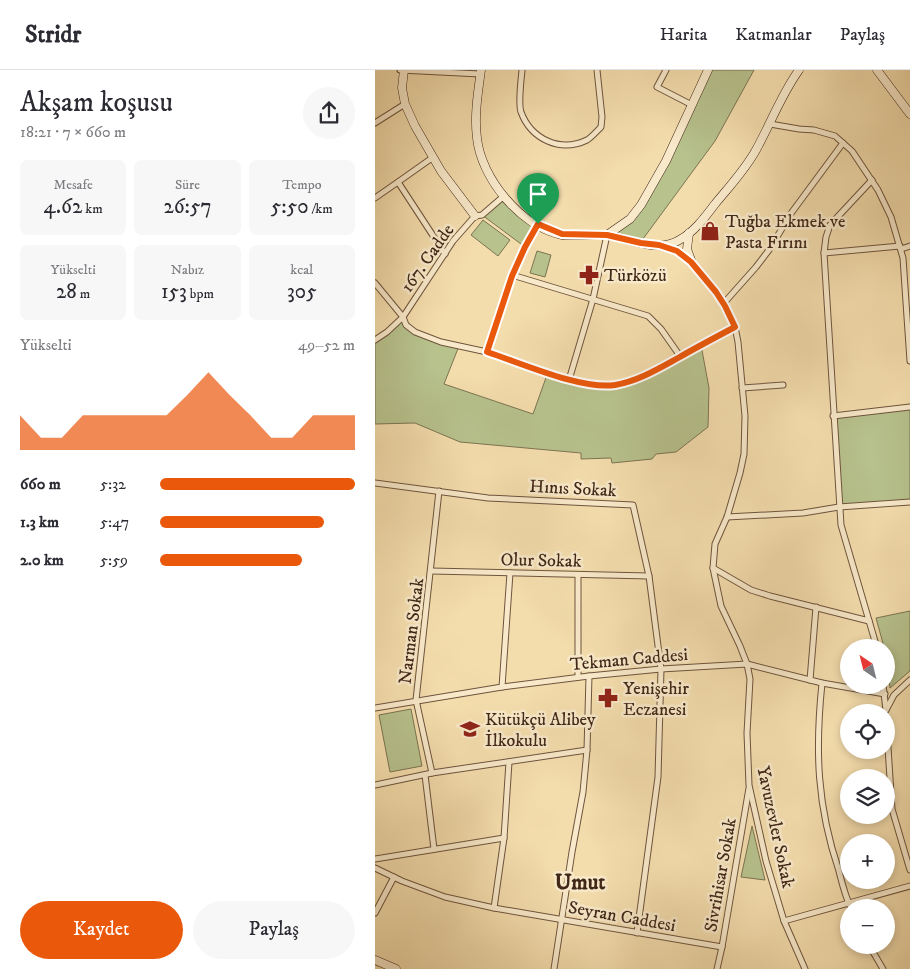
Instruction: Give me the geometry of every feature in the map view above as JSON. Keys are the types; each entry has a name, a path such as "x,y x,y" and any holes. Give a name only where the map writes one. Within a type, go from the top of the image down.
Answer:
{"main road":[{"path":"403,70 402,88 405,104 432,158 453,189 475,216"},
{"path":"607,235 620,228 641,205 666,161 708,70"},
{"path":"659,245 675,242 690,233 698,226 738,176 755,152 781,100 799,70"},
{"path":"877,70 910,114"},
{"path":"480,72 477,138 487,171 504,196 521,213 538,224 562,234 607,235 659,245 677,251 691,262"},
{"path":"690,233 687,249 691,262"},
{"path":"375,960 396,969"}],"street":[{"path":"403,70 480,72"},
{"path":"522,70 520,111 530,130 546,141 567,146 587,140 601,127 602,117 597,70"},
{"path":"666,70 657,87 692,105"},
{"path":"375,123 405,104"},
{"path":"770,124 827,132 835,136 852,151 872,180 891,217 901,248 910,361"},
{"path":"724,303 761,261 792,212 843,143"},
{"path":"375,198 432,158"},
{"path":"872,180 830,225 824,253 839,508 843,532 874,639"},
{"path":"398,182 445,254"},
{"name":"167. Cadde","path":"375,340 403,317 453,242 475,216 482,215 504,196"},
{"path":"487,352 512,276 538,224"},
{"path":"569,380 593,299 607,235"},
{"path":"824,253 910,246"},
{"name":"Yavuzevler Sokak","path":"691,262 724,303 735,327 738,342 745,416 744,454 727,516 715,544 713,568 721,606 747,664 750,679 747,724 749,785 766,861 784,921 805,969"},
{"path":"512,276 648,316 665,334 680,356"},
{"path":"375,283 403,317 406,325 425,337 487,352 569,380 597,385 614,385 633,380 735,327"},
{"path":"742,388 783,385"},
{"path":"833,416 910,407"},
{"name":"Hınıs Sokak","path":"375,483 488,498 633,505 649,576 661,669 658,777 637,933"},
{"name":"Narman Sokak","path":"432,773 417,700 439,491"},
{"path":"727,516 803,513 910,502"},
{"path":"713,568 751,590 869,621"},
{"name":"Olur Sokak","path":"431,571 649,576"},
{"path":"502,687 510,573"},
{"path":"577,575 578,677"},
{"path":"810,680 816,607"},
{"name":"Tekman Caddesi","path":"375,708 502,687 578,677 661,669 747,664 840,686"},
{"path":"554,969 583,792 587,750 589,676"},
{"path":"890,704 894,694 910,680"},
{"path":"823,683 818,722 817,753 819,783 824,820 848,899"},
{"path":"885,694 886,704"},
{"path":"375,785 425,774 587,750"},
{"path":"889,759 892,809 910,870"},
{"path":"494,908 504,838 509,762"},
{"path":"425,774 434,849"},
{"name":"Sivrihisar Sokak","path":"717,969 749,785"},
{"path":"375,859 504,838"},
{"name":"Seyran Caddesi","path":"375,868 445,897 494,908 722,947"},
{"path":"375,913 394,877"},
{"path":"869,899 910,886"},
{"path":"784,921 840,907"},
{"path":"874,954 883,969"}],"green space":[{"path":"708,70 754,70 715,141 640,243 607,235 641,205"},
{"path":"504,196 538,224 525,247 482,215"},
{"path":"483,220 510,240 498,256 471,235"},
{"path":"537,251 551,255 545,277 530,273"},
{"path":"403,317 412,329 419,333 459,346 444,384 533,414 548,372 598,385 633,380 701,345 709,388 708,427 676,452 656,454 652,459 612,463 611,458 581,459 581,453 460,442 415,423 375,424 375,340"},
{"path":"910,407 910,502 839,507 833,416"},
{"path":"910,611 910,671 895,684 895,639 882,639 876,618"},
{"path":"411,709 422,766 390,772 379,715"},
{"path":"752,826 765,880 741,877"}],"place":[{"name":"Tuğba Ekmek ve Pasta Fırını","path":"710,231"},
{"name":"Türközü","path":"589,275"},
{"name":"Yenişehir Eczanesi","path":"608,698"},
{"name":"Kütükçü Alibey İlkokulu","path":"470,729"}],"district":[{"name":"Umut","path":"580,881"}],"route":[{"path":"538,224 562,234 573,236 607,235 659,245 683,254 721,298 735,327 654,371 633,380 614,385 597,385 569,380 487,352 512,276 538,224"}]}
